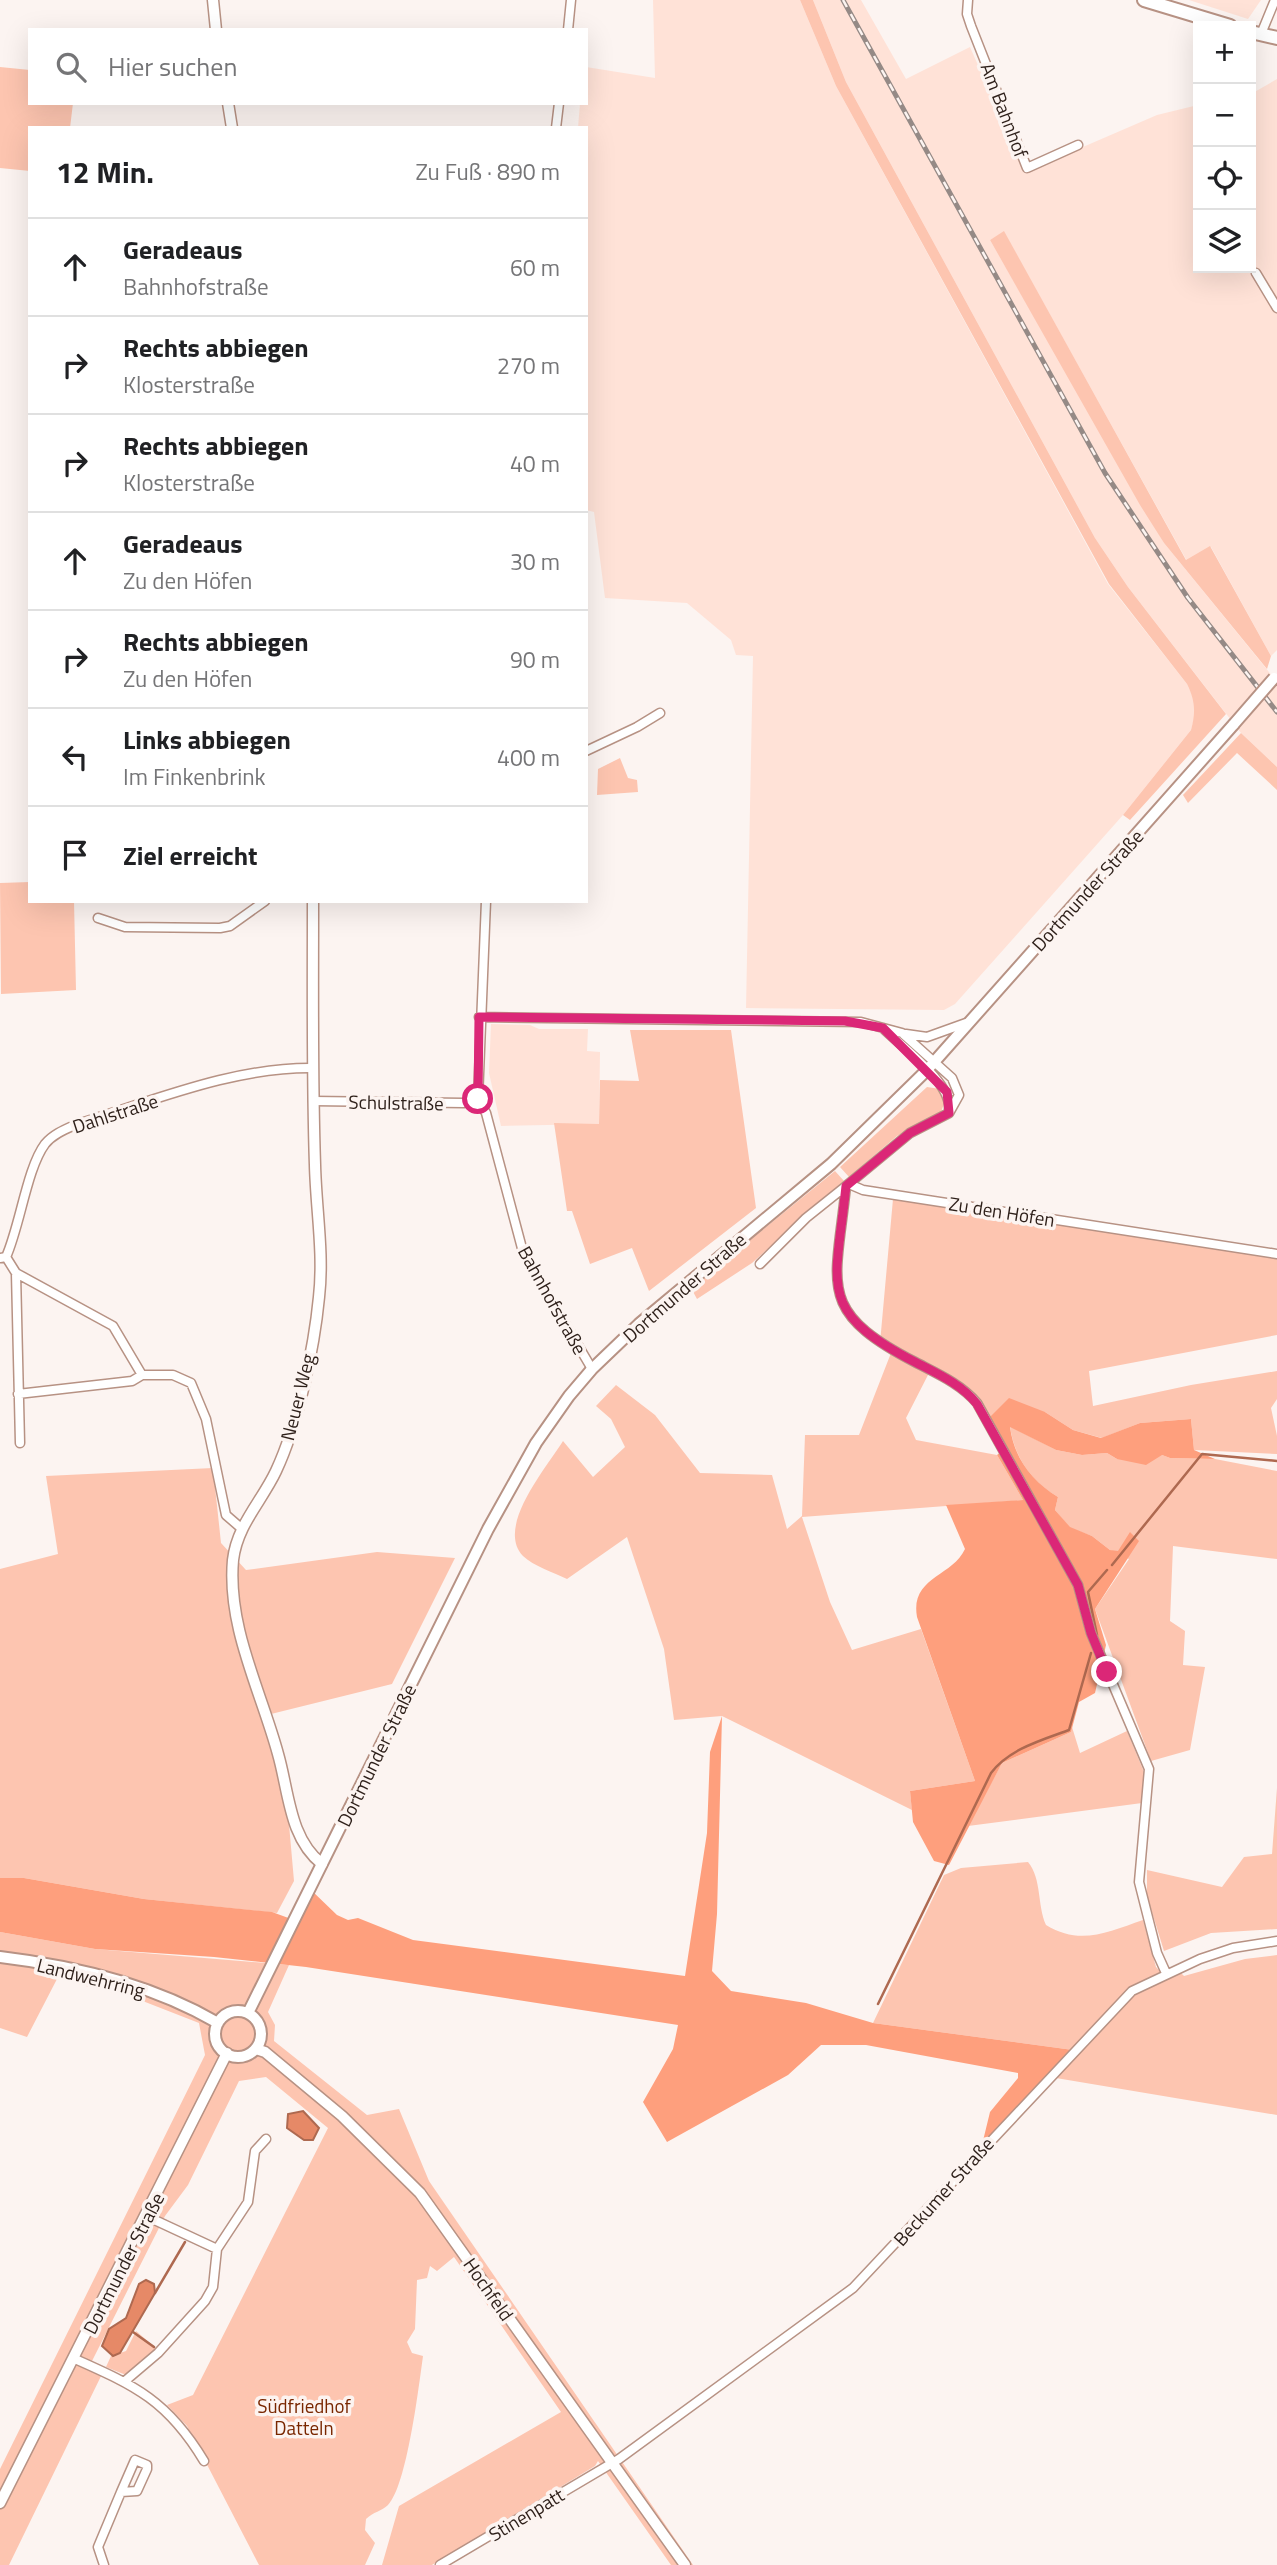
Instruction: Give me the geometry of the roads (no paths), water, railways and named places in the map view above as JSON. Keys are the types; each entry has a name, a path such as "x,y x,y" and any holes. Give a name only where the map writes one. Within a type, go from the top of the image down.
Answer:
{"main road":[{"path":"1144,0 1213,21"},
{"path":"1256,33 1277,38"},
{"name":"Dortmunder Straße","path":"248,2012 502,1503 536,1443 592,1368 675,1293 831,1164 930,1066 1276,677"},
{"name":"Landwehrring","path":"0,1957 114,1979 157,1994 218,2023"},
{"path":"248,2012 261,2029 256,2049 242,2056 227,2053 216,2036 218,2023 228,2013 248,2012"}],"street":[{"path":"213,0 216,28"},
{"path":"568,28 571,0"},
{"name":"Am Bahnhof","path":"968,0 967,14 971,26 1027,167 1078,145"},
{"path":"1256,33 1275,0"},
{"path":"228,105 232,126"},
{"path":"556,126 559,105"},
{"path":"1256,273 1277,308"},
{"path":"588,750 660,713"},
{"path":"97,918 125,927 220,928 230,926 262,903"},
{"name":"Neuer Weg","path":"313,903 313,1101 320,1241 319,1298 292,1434 275,1472 241,1528 233,1559 233,1597 241,1636 272,1732 293,1820 308,1853 322,1864"},
{"name":"Bahnhofstraße","path":"486,903 479,1017 478,1099 486,1113 523,1252 592,1368"},
{"path":"479,1017 845,1021 927,1037 966,1023"},
{"path":"760,1264 806,1218 910,1133 949,1113 959,1096 952,1078 930,1066 883,1028"},
{"path":"902,1033 930,1066"},
{"name":"Dahlstraße","path":"3,1258 15,1237 40,1152 55,1136 78,1124 251,1073 283,1068 313,1068"},
{"name":"Schulstraße","path":"313,1101 464,1103 478,1099"},
{"path":"848,1185 836,1280 847,1314 881,1345 954,1382 970,1395 1078,1585 1091,1633 1149,1769 1139,1882 1157,1953 1166,1973"},
{"name":"Zu den Höfen","path":"848,1185 863,1190 1277,1254"},
{"path":"3,1258 16,1273 113,1326 142,1375"},
{"path":"16,1273 20,1443"},
{"path":"18,1394 132,1381 142,1375 173,1376 191,1382 206,1419 226,1515 241,1528"},
{"name":"Beckumer Straße","path":"612,2463 853,2288 1132,1991 1166,1973 1233,1948 1277,1941"},
{"name":"Hochfeld","path":"256,2049 265,2052 342,2116 420,2193 685,2565"},
{"name":"Dortmunder Straße","path":"0,2503 75,2359 227,2053"},
{"path":"125,2381 158,2353 205,2301 213,2287 217,2249 248,2202 255,2151 266,2139"},
{"path":"146,2216 217,2249"},
{"path":"75,2359 125,2381 159,2402 204,2461"},
{"name":"Stinenpatt","path":"440,2565 612,2463"},
{"path":"104,2565 98,2547 121,2492"}],"waterway":[{"path":"1112,1565 1202,1454 1277,1461"},
{"path":"1097,1635 1088,1592 1107,1570"},
{"path":"878,2004 991,1773 1016,1751 1069,1730 1091,1653"},
{"path":"155,2293 185,2242"},
{"path":"133,2332 154,2347"}],"railway":[{"path":"843,0 1105,473 1188,598 1277,712"}],"park label":[{"name":"Südfriedhof Datteln","path":"304,2416"}]}
